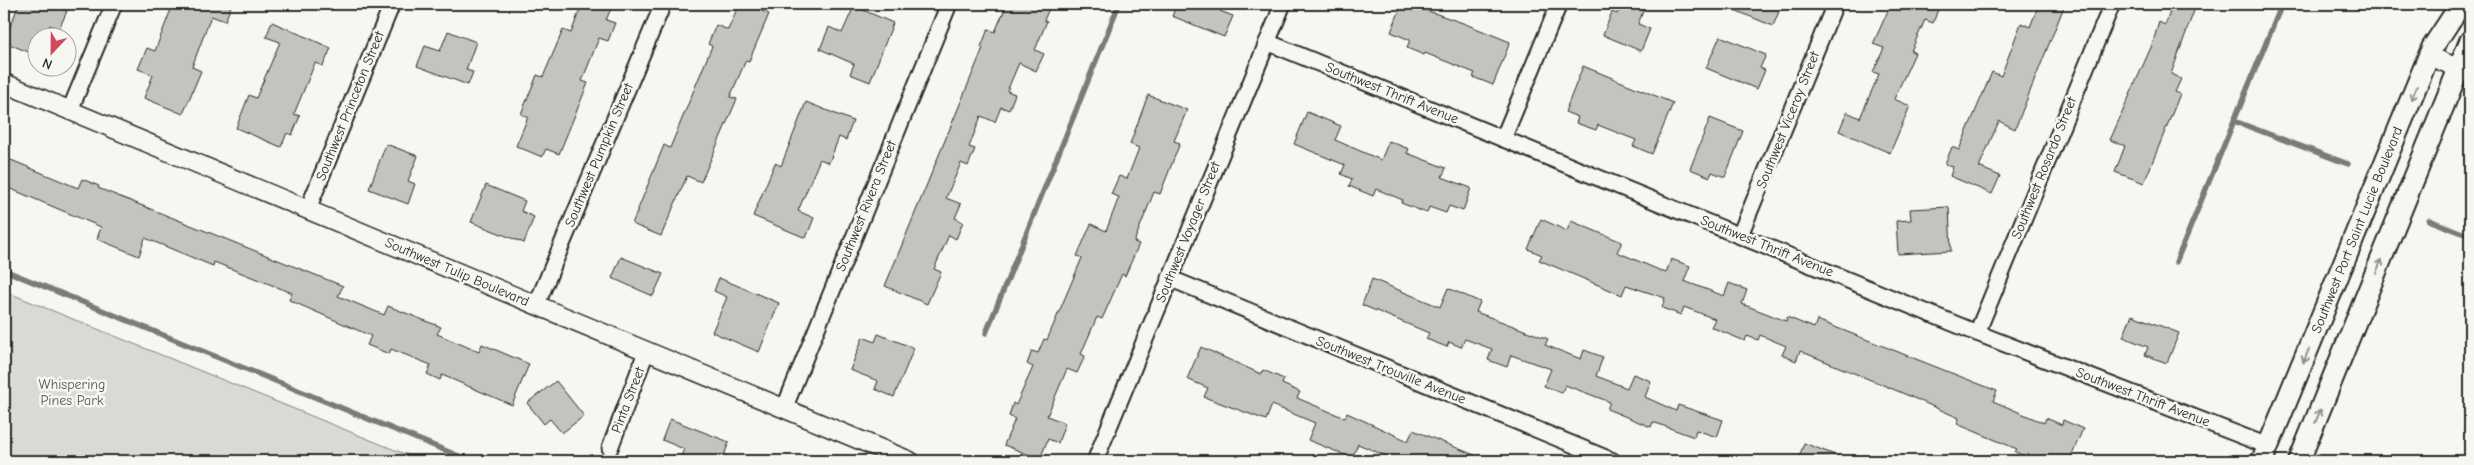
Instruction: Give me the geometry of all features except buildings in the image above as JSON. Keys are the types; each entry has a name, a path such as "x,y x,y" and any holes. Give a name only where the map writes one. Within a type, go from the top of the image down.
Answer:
{"main road":[{"name":"Southwest Port Saint Lucie Boulevard","path":"2265,454 2429,56 2461,4"},
{"path":"2299,461 2465,71 2470,41"}],"street":[{"path":"70,110 114,4"},
{"name":"Southwest Princeton Street","path":"308,209 392,4"},
{"name":"Southwest Pumpkin Street","path":"536,306 663,4"},
{"name":"Southwest Rivera Street","path":"784,409 949,4"},
{"name":"Southwest Voyager Street","path":"1095,461 1283,4"},
{"path":"1503,139 1559,4"},
{"name":"Southwest Viceroy Street","path":"1740,235 1835,4"},
{"name":"Southwest Rosardo Street","path":"1977,333 2112,4"},
{"name":"Southwest Thrift Avenue","path":"1267,42 1740,235 2265,454"},
{"path":"2429,56 2465,71"},
{"name":"Southwest Tulip Boulevard","path":"4,83 910,461"},
{"name":"Southwest Trouville Avenue","path":"1169,278 1613,461"},
{"name":"Pinta Street","path":"610,448 646,352"}],"green space":[{"name":"Whispering Pines Park","path":"4,291 422,461 4,461"}],"waterway":[{"path":"986,333 1119,4"},
{"path":"2176,262 2282,4"},
{"path":"2234,121 2348,164"},
{"path":"2429,220 2470,236"},
{"path":"4,270 471,461"},
{"path":"2467,461 2470,453"}]}
